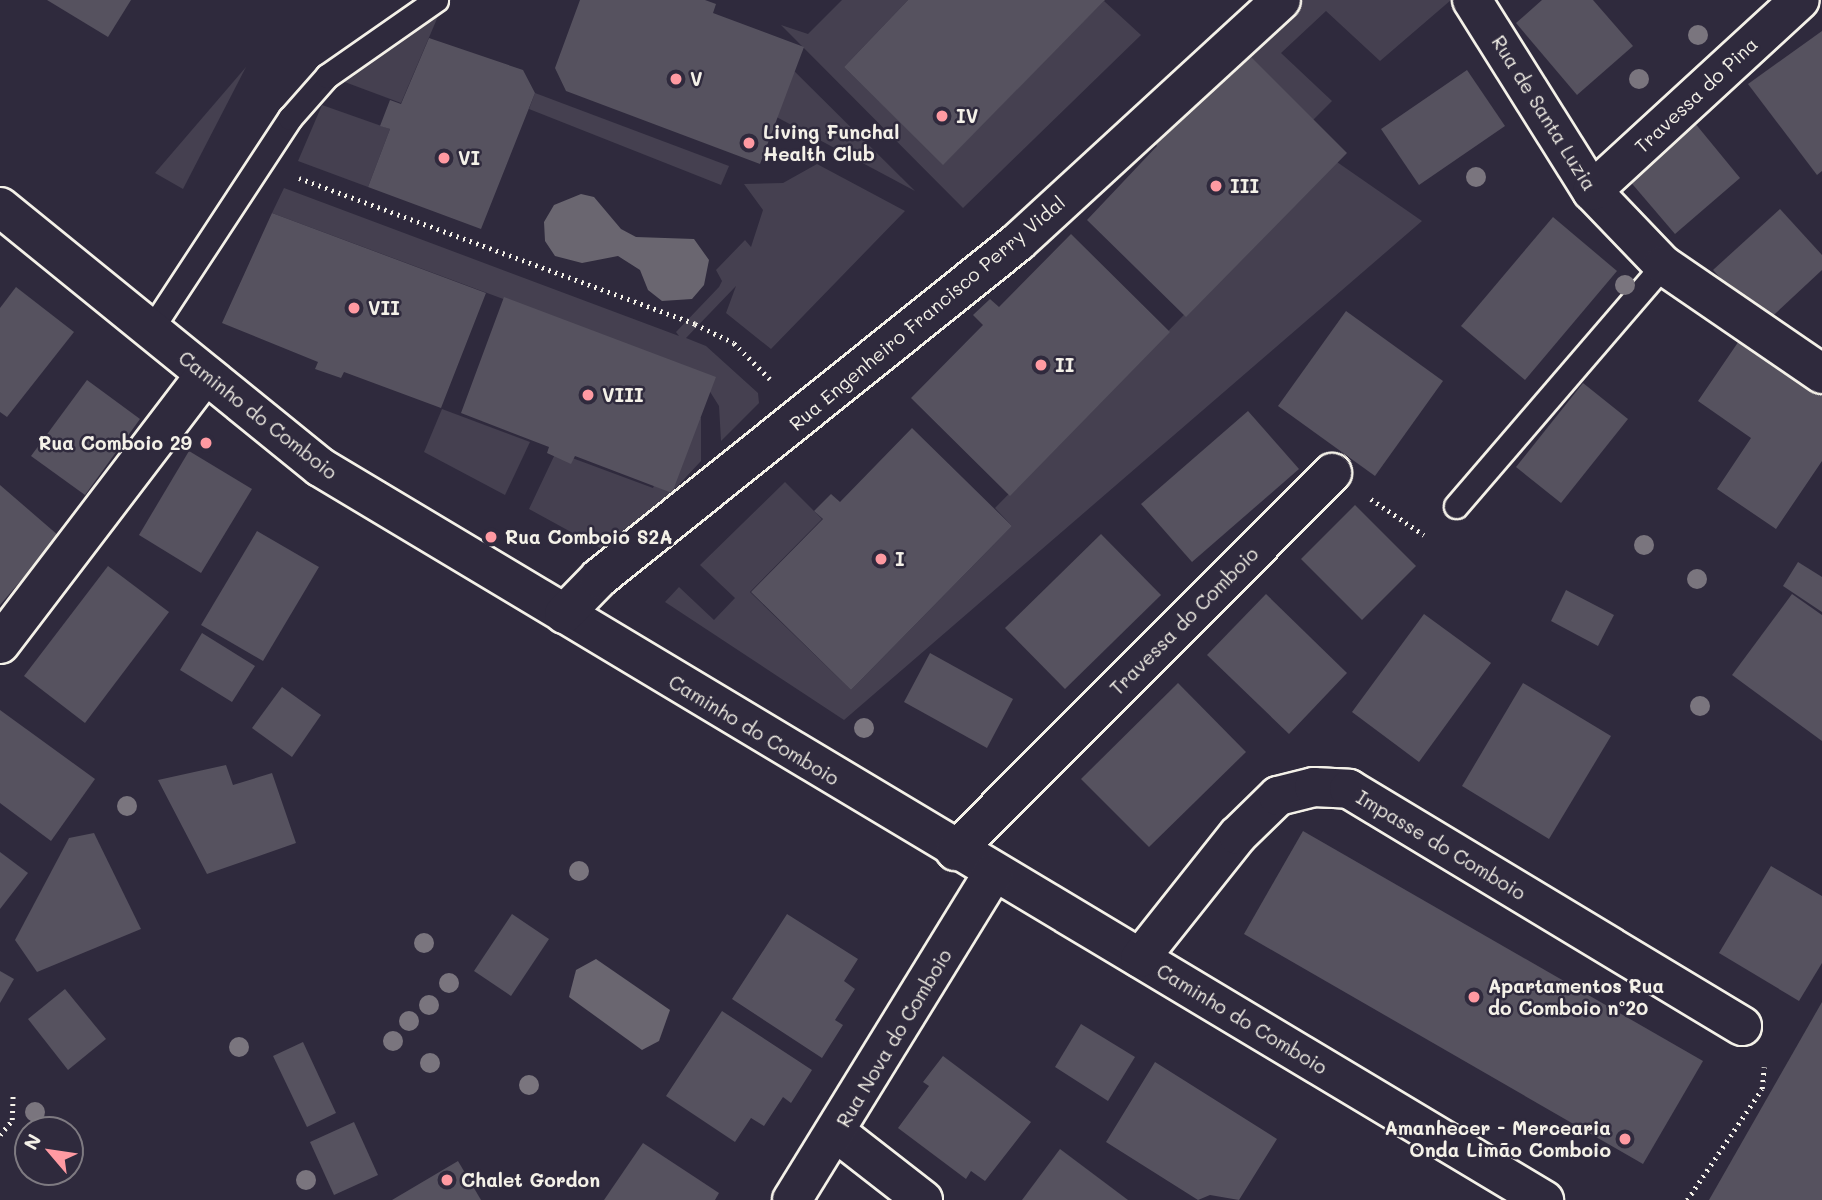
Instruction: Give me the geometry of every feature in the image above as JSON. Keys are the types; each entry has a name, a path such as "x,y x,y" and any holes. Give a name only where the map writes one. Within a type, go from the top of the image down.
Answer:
{"street":[{"name":"Rua Engenheiro Francisco Perry Vidal","path":"564,614 600,578 1018,242 1280,0"},
{"name":"Rua de Santa Luzia","path":"1472,0 1591,191 1663,265 1822,374"},
{"name":"Travessa do Pina","path":"1591,191 1800,0"},
{"name":"Caminho do Comboio","path":"2,212 320,467 955,851 1140,958 1544,1200"},
{"path":"0,644 204,376"},
{"name":"Travessa do Comboio","path":"955,851 1332,473"},
{"name":"Impasse do Comboio","path":"1140,958 1238,835 1278,796 1314,786 1349,789 1742,1026"},
{"name":"Rua Nova do Comboio","path":"792,1200 837,1133 993,873"},
{"path":"837,1133 923,1200"}],"lane":[{"path":"150,331 298,110 327,76 436,0"},
{"path":"1456,506 1663,265"}],"path":[{"path":"288,173 695,324 734,343 772,381"},
{"path":"1332,473 1428,538"},
{"path":"1687,1200 1762,1089 1764,1068"},
{"path":"0,1135 12,1120 13,1094"}],"shaded area":[{"path":"842,0 908,0 844,67 943,164 1104,1 1141,35 963,208 781,25 808,34"},
{"path":"1272,0 1451,0 1380,61 1326,11 1281,53 1332,101 1298,135 1422,221 844,720 665,602 679,587 714,620 735,598 700,565 785,482 822,519 750,592 851,690 1012,526 995,508 1316,180 1203,69"},
{"path":"442,7 401,103 342,81"},
{"path":"772,49 915,191 752,104"},
{"path":"246,67 183,189 155,173"},
{"path":"535,93 729,166 721,185 529,109"},
{"path":"322,105 390,129 368,187 298,161"},
{"path":"817,164 905,211 771,349 726,313 736,286 686,338 706,346 758,393 759,403 721,441 719,406 697,371 272,213 284,188 679,336 676,332 719,287 722,281 716,270 745,240 751,247 763,210 744,184 783,183"},
{"path":"581,194 594,197 621,229 636,237 694,239 709,260 704,285 692,299 662,301 648,290 640,270 618,256 582,263 555,256 545,241 544,222 554,205"},
{"path":"685,406 701,418 701,461 613,555 529,509 556,452 653,488"},
{"path":"442,409 530,442 505,495 424,452"},
{"path":"596,959 670,1010 659,1041 642,1050 569,997 576,970"}],"building":[{"path":"47,0 131,0 108,37"},
{"name":"V","path":"580,0 705,0 716,4 713,13 804,47 760,164 566,91 555,68"},
{"name":"IV","path":"908,0 1105,0 943,165 844,67"},
{"path":"1542,0 1593,0 1633,46 1577,95 1516,23"},
{"path":"1822,31 1822,171 1817,175 1748,84"},
{"name":"VI","path":"429,38 523,70 535,93 481,229 368,187 390,129 380,126 390,100 401,104"},
{"name":"III","path":"1247,53 1347,153 1186,317 1087,220 1157,146 1150,136 1166,120 1174,128"},
{"path":"1467,70 1505,126 1419,185 1381,129"},
{"path":"1694,122 1740,178 1675,234 1628,179"},
{"path":"1780,209 1822,255 1822,270 1763,325 1713,270"},
{"name":"VII","path":"272,213 486,293 441,408 344,372 341,378 315,369 318,362 222,323"},
{"path":"1553,217 1617,271 1525,380 1461,326"},
{"name":"II","path":"1071,234 1170,332 1010,496 911,398 983,325 973,315 990,299 999,307"},
{"path":"16,287 74,332 7,417 0,412 0,308"},
{"name":"VIII","path":"504,297 716,377 672,493 575,456 571,464 547,453 549,447 461,413"},
{"path":"1346,311 1443,381 1375,476 1278,406"},
{"path":"1743,335 1822,389 1822,461 1776,529 1717,489 1751,438 1698,401"},
{"path":"87,380 140,419 85,495 31,456"},
{"path":"1583,383 1628,419 1561,503 1516,467"},
{"path":"1248,411 1299,469 1192,562 1141,504"},
{"name":"I","path":"912,428 1012,526 851,690 751,592 823,519 814,511 831,494 840,502"},
{"path":"189,451 252,489 201,573 139,535"},
{"path":"0,485 59,536 0,605"},
{"path":"1355,505 1416,566 1362,620 1301,559"},
{"path":"257,531 319,567 263,661 201,625"},
{"path":"1101,534 1161,595 1065,689 1005,628"},
{"path":"1798,562 1822,577 1822,612 1783,586"},
{"path":"108,566 169,612 85,723 24,676"},
{"path":"1566,590 1614,615 1598,646 1551,621"},
{"path":"1266,594 1347,673 1289,734 1207,655"},
{"path":"1792,594 1822,615 1822,741 1732,675"},
{"path":"1424,614 1491,663 1419,762 1352,712"},
{"path":"202,633 255,666 232,702 180,670"},
{"path":"930,653 1013,699 987,748 904,702"},
{"path":"1178,683 1246,752 1149,847 1081,779"},
{"path":"1523,683 1611,736 1549,839 1462,786"},
{"path":"282,687 321,715 292,757 252,728"},
{"path":"0,710 95,779 51,841 0,803"},
{"path":"226,765 233,785 272,773 296,843 207,874 158,780"},
{"name":"Apartamentos Rua do Comboio nº20","path":"1303,831 1703,1061 1643,1164 1244,934"},
{"path":"94,833 141,929 37,972 15,940 69,838"},
{"path":"0,852 28,873 0,909"},
{"path":"1771,866 1822,896 1822,963 1799,1001 1719,953"},
{"path":"512,914 549,939 511,996 474,971"},
{"path":"787,914 858,959 844,981 855,989 835,1020 843,1025 822,1058 732,999"},
{"path":"0,971 14,979 0,1003"},
{"path":"65,989 106,1039 68,1070 28,1019"},
{"path":"1822,1002 1822,1200 1709,1200"},
{"path":"722,1011 812,1070 791,1103 783,1097 764,1126 751,1118 735,1142 666,1096"},
{"path":"1081,1024 1135,1057 1108,1101 1055,1067"},
{"path":"303,1042 336,1113 307,1127 273,1056"},
{"path":"943,1056 1031,1122 985,1181 971,1171 966,1179 898,1128 929,1086 923,1082"},
{"path":"1155,1062 1277,1139 1239,1200 1210,1195 1198,1200 1106,1142"},
{"path":"354,1122 378,1175 334,1195 310,1142"},
{"path":"643,1143 719,1193 715,1200 604,1200"},
{"path":"1060,1149 1128,1200 1022,1200"},
{"name":"Chalet Gordon","path":"458,1161 481,1200 392,1200"}],"place":[{"name":"V","path":"676,79"},
{"name":"IV","path":"942,116"},
{"name":"Living Funchal Health Club","path":"749,143"},
{"name":"VI","path":"444,158"},
{"name":"III","path":"1216,186"},
{"name":"VII","path":"354,308"},
{"name":"II","path":"1041,365"},
{"name":"VIII","path":"588,395"},
{"name":"Rua Comboio 29","path":"206,443"},
{"name":"Rua Comboio S2A","path":"491,537"},
{"name":"I","path":"881,559"},
{"name":"Apartamentos Rua do Comboio nº20","path":"1474,997"},
{"name":"Amanhecer - Mercearia Onda Limão Comboio","path":"1625,1139"},
{"name":"Chalet Gordon","path":"447,1180"}]}
